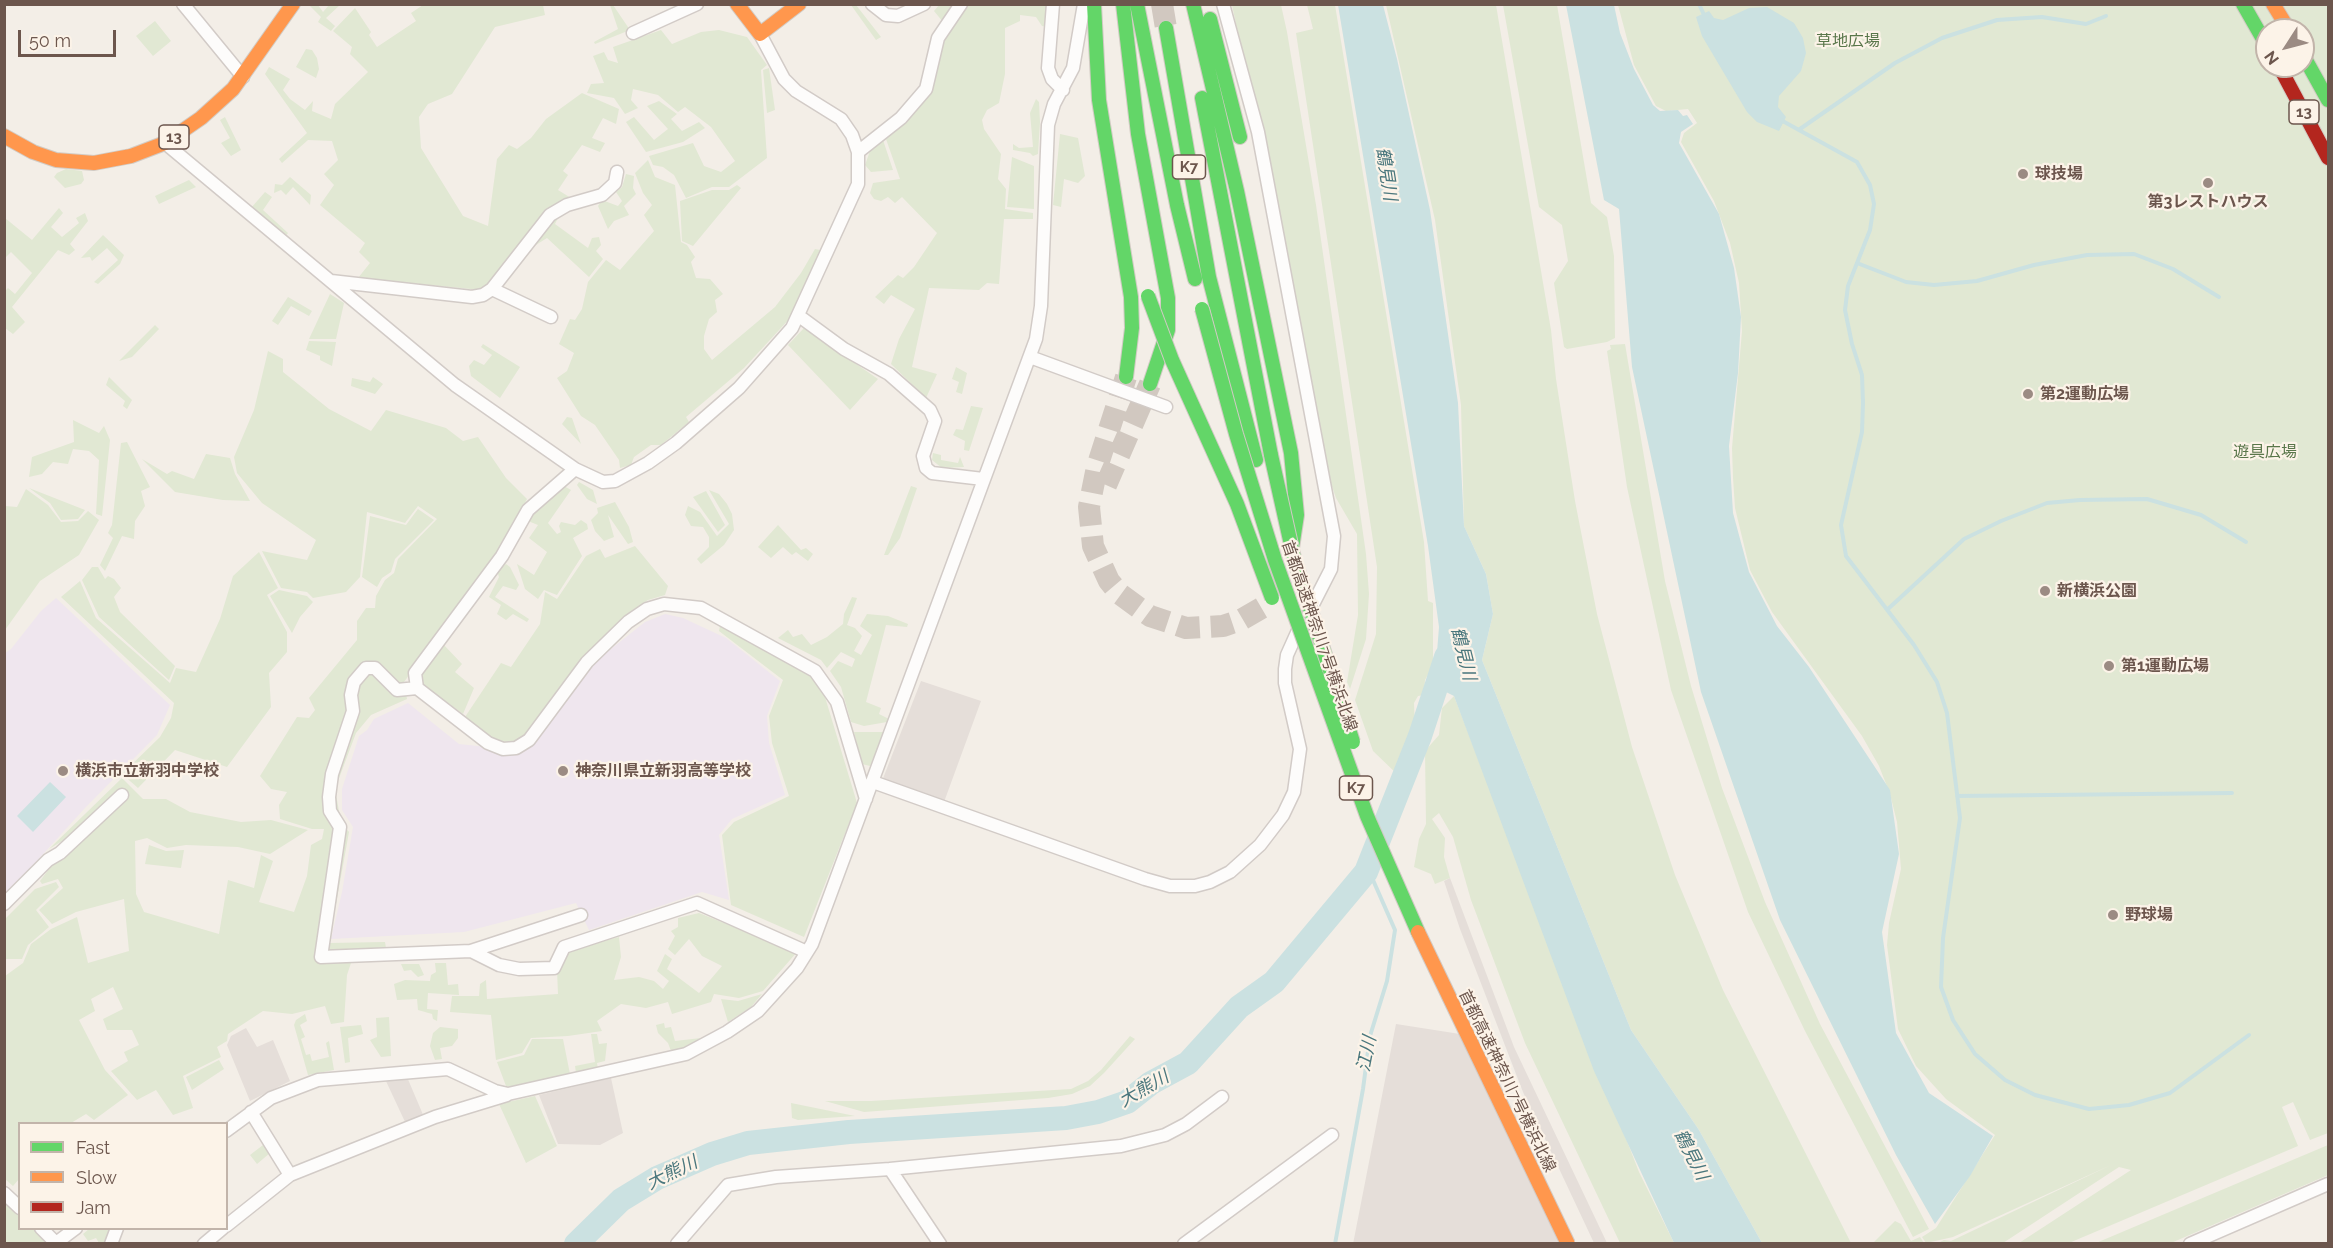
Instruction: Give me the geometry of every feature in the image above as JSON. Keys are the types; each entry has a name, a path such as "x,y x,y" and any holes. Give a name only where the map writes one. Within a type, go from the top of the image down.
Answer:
{"main road":[{"name":"13","path":"4,136 33,152 56,160 94,163 131,156 165,142 218,105 243,77 293,4"},
{"path":"737,4 759,34 799,4"},
{"path":"1094,4 1095,51 1111,185 1131,297 1132,328 1126,377"},
{"path":"1123,4 1138,134 1168,298 1168,330 1150,384"},
{"name":"首都高速神奈川7号横浜北線","path":"1137,4 1177,205 1202,309 1236,434 1275,560 1371,815 1425,949 1568,1244"},
{"path":"1193,4 1237,191 1295,479 1297,515 1291,549 1270,601"},
{"path":"1193,4 1208,138 1271,455 1294,558 1371,815"},
{"path":"2243,4 2255,25"},
{"path":"2274,4 2282,18"},
{"path":"1210,19 1228,82 1244,153"},
{"name":"首都高速神奈川7号横浜北線","path":"1166,28 1209,277 1256,460 1371,815 1574,1244"},
{"path":"1095,51 1145,286 1172,360 1237,504 1270,601"},
{"name":"13","path":"2315,77 2328,100"},
{"name":"13","path":"2285,78 2328,158"},
{"path":"1248,176 1307,471"},
{"path":"1270,601 1285,588 1303,554 1308,536 1310,501"},
{"path":"1284,628 1371,815"}],"street":[{"path":"183,4 243,77"},
{"path":"633,33 697,4"},
{"path":"872,4 886,15 898,16 924,4"},
{"path":"858,152 901,118 926,89 938,38 961,4"},
{"path":"1053,4 1048,68 1052,79 1063,90"},
{"path":"228,1224 290,1175 435,1117 508,1094 605,1074 697,1050 758,1011 797,968 807,952 873,782 983,479 1030,357 1041,306 1048,125 1054,104 1073,68 1084,4"},
{"path":"873,782 1049,846 1170,886 1195,886 1220,878 1243,861 1272,830 1283,815 1294,792 1299,764 1298,734 1284,683 1287,655 1326,582 1334,536 1257,132 1223,4"},
{"path":"165,142 455,385 575,469 603,482 615,481 648,463 676,443 739,388 792,328 858,184 858,152 852,135 841,119 796,92 784,79 759,34"},
{"path":"330,281 472,297 483,295 492,289 550,215 567,205 602,195 615,183 617,172"},
{"path":"492,289 551,317"},
{"path":"799,316 844,350 889,374 930,410 935,421 923,456 926,468 932,473 983,479"},
{"path":"1030,357 1166,407"},
{"path":"417,688 415,673 502,556 528,510 575,469"},
{"path":"581,915 471,951 321,957 340,827 330,811 332,774 353,711 351,695 354,682 366,668 375,668 397,690 417,688 488,743 503,749 516,748 529,740 587,662 628,622 647,609 664,604 701,608 814,671 837,702 866,800"},
{"path":"4,904 48,860 60,853 122,795"},
{"path":"471,951 499,965 519,969 555,968 564,947 697,903 807,952"},
{"path":"228,1129 271,1098 305,1083 436,1069 457,1071 495,1091 508,1094"},
{"path":"676,1244 728,1185 776,1177 890,1169 1121,1146 1165,1135 1186,1124 1222,1097"},
{"path":"251,1112 290,1175"},
{"path":"1184,1244 1332,1135"},
{"path":"890,1169 939,1244"},
{"path":"2190,1244 2328,1184"},
{"path":"4,1193 18,1206"},
{"path":"43,1230 56,1242 73,1230"},
{"path":"204,1244 221,1230"}],"shaded area":[{"name":"横浜市立新羽中学校","path":"56,598 170,705 157,735 85,808 5,896 5,653 11,649 41,611"},
{"name":"神奈川県立新羽高等学校","path":"665,614 683,618 726,638 780,681 767,716 769,743 785,795 732,819 719,835 729,900 702,892 589,930 576,903 464,932 331,939 353,827 342,810 342,789 359,736 367,730 374,719 408,703 459,744 487,747 645,622"},
{"path":"921,681 981,701 944,802 882,781"},
{"path":"1450,878 1514,1047 1607,1243 1594,1243 1523,1092 1460,929 1444,881"},
{"path":"1396,1024 1460,1034 1563,1243 1353,1244"},
{"path":"246,1028 257,1047 273,1040 290,1081 250,1101 227,1045 231,1036"},
{"path":"407,1077 424,1117 406,1124 385,1079"},
{"path":"611,1078 623,1133 600,1145 558,1144 539,1095"}],"green space":[{"path":"309,5 318,5 323,12 329,5 340,5 326,18 335,26 331,31 318,22 321,17"},
{"path":"423,5 543,5 545,15 495,27 452,94 428,104 419,117 421,148 463,216 488,226 497,159 509,145 517,149 531,138 546,119 582,93 619,109 616,124 603,118 592,138 605,143 600,152 582,145 563,171 568,175 558,190 571,198 481,290 358,278 370,263 359,252 365,243 320,205 334,185 324,174 338,160 332,141 308,140 282,163 279,159 307,133 265,74 269,67 290,79 283,90 290,99 305,110 313,101 312,111 331,119 335,104 368,72 350,54 352,47 333,31 355,8 371,32 369,35 377,47 416,21 411,13"},
{"path":"610,5 613,5 630,30 595,44 594,42 618,29"},
{"path":"851,5 856,5 881,37 876,40"},
{"path":"939,5 956,5 943,22 934,11"},
{"path":"965,5 1049,5 1046,27 1042,26 1036,17 1020,15 1020,21 1005,28 1005,74 999,103 987,110 982,120 984,129 1001,154 998,179 1006,189 1005,209 1033,213 1033,219 1004,219 999,284 987,283 979,290 929,288 912,367 937,374 926,398 891,364 899,339 915,309 891,295 884,304 875,297 898,275 903,278 914,267 937,233 902,197 895,203 888,197 881,201 874,199 870,193 873,183 900,179 886,139 912,113 940,47"},
{"path":"1232,5 1281,5 1287,32 1316,205 1366,554 1369,594 1366,639 1350,689 1347,682 1358,615 1357,534 1336,498 1326,469 1291,271 1285,255"},
{"path":"1307,5 1335,5 1424,542 1428,601 1433,603 1433,665 1425,680 1424,695 1418,696 1414,703 1415,730 1405,748 1398,775 1373,751 1355,700 1376,634 1377,567 1296,33 1313,29"},
{"path":"1386,5 1496,5 1551,330 1556,379 1575,501 1597,614 1632,747 1675,875 1723,990 1851,1243 1762,1243 1699,1130 1631,1030 1482,660 1493,614 1486,574 1464,526 1461,405 1435,220"},
{"path":"1503,5 1557,5 1591,203 1607,217 1614,256 1615,338 1607,342 1567,349 1564,347 1554,283 1568,261 1562,225 1539,207"},
{"name":"新横浜公園","path":"1618,5 2328,5 2328,1133 2310,1140 2293,1102 2282,1107 2298,1146 2069,1243 2019,1243 2131,1170 2119,1167 2003,1243 1938,1243 1944,1240 1951,1241 2111,1165 1953,1237 1926,1243 1922,1237 1936,1228 1995,1135 1946,1099 1916,1066 1898,1029 1887,945 1889,923 1901,869 1897,822 1890,794 1879,766 1862,736 1772,612 1750,570 1735,508 1733,478 1732,448 1742,331 1739,283 1730,243 1714,201 1681,142 1684,133 1697,123 1688,109 1666,111 1656,106 1634,65"},
{"path":"155,21 171,41 153,56 136,36"},
{"path":"661,30 672,44 701,32 719,30 747,37 767,65 761,70 767,158 729,187 712,187 686,198 674,175 663,167 653,165 649,156 693,143 704,166 721,172 735,161 711,127 685,107 678,112 658,95 633,89 631,100 638,108 625,114 614,98 587,93 591,84 604,83 593,56 604,52 608,60 618,63 613,47"},
{"path":"306,49 312,50 317,58 319,69 316,78 296,67"},
{"path":"769,68 775,110 767,113 763,70"},
{"path":"1036,99 1039,102 1040,122 1038,154 1033,156 1030,153 1013,150 1013,144 1019,148 1033,147 1030,113"},
{"path":"659,101 677,114 671,119 682,131 699,122 705,128 683,142 646,152 626,122 634,117 654,140 668,129 647,106"},
{"path":"225,117 241,150 231,156 221,143 230,138 220,120"},
{"path":"1060,134 1078,138 1085,176 1078,183 1064,179 1061,207 1053,205"},
{"path":"883,140 893,170 871,172 865,165 870,151"},
{"path":"1012,157 1034,166 1034,209 1007,207"},
{"path":"648,160 655,177 675,185 681,242 687,245 695,257 691,262 696,278 710,279 723,294 715,300 717,312 709,319 704,336 704,349 712,360 775,307 801,273 815,249 820,250 793,315 744,368 686,417 689,422 661,445 651,445 634,457 631,465 620,468 619,460 595,425 581,416 557,378 567,371 574,353 559,344 570,319 575,320 582,309 588,282 606,260 620,270 654,231 644,215 652,205 643,193 635,173"},
{"path":"66,169 82,171 84,180 81,184 65,188 54,177"},
{"path":"626,174 634,176 633,188 636,194 624,206 629,215 614,221 608,229 598,206 602,200 618,206 622,201 616,192 622,187"},
{"path":"290,177 311,195 310,205 293,187 286,195 281,190 274,193 275,184 282,185"},
{"path":"189,180 196,187 159,204 155,196"},
{"path":"737,185 741,188 693,246 682,241 680,201 712,190 729,190"},
{"path":"265,192 272,197 263,210 288,233 285,237 251,208"},
{"path":"59,208 63,213 51,227 62,237 79,223 76,218 85,213 88,221 70,244 75,250 69,255 58,250 12,307 25,322 13,334 5,328 5,291 8,288 15,294 32,273 11,252 5,258 5,218 32,240"},
{"path":"561,212 555,224 588,248 592,238 599,237 601,245 596,251 603,259 589,277 547,238 531,248 552,217"},
{"path":"103,235 124,255 120,264 98,284 94,282 118,260 107,248 92,261 90,257 81,258"},
{"path":"330,294 344,303 336,339 309,339"},
{"path":"288,297 312,311 309,316 291,306 278,325 272,321"},
{"path":"155,325 159,329 132,357 119,361"},
{"path":"804,328 878,379 850,410 788,345"},
{"path":"309,341 336,342 332,366 320,360 320,356 306,350"},
{"path":"483,344 520,367 500,398 471,376 469,366 474,360 484,365 492,355 481,347"},
{"path":"1625,344 1665,581 1691,686 1722,788 1765,902 1820,1024 1929,1229 1913,1237 1805,1031 1748,912 1671,690 1627,487 1607,351 1611,349 1610,345"},
{"path":"268,351 283,359 283,372 329,409 371,431 386,410 446,428 463,441 478,437 506,478 527,499 509,534 470,593 404,682 407,699 371,715 356,733 335,789 341,822 349,832 329,943 385,942 388,959 352,960 347,975 344,1022 331,1024 325,1006 292,1014 263,1011 228,1034 227,1041 217,1047 221,1057 183,1076 193,1108 173,1115 156,1090 137,1100 111,1071 128,1061 124,1052 139,1045 132,1030 107,1030 103,1019 123,1009 113,987 91,999 95,1011 79,1020 105,1070 128,1095 94,1120 86,1114 73,1122 18,1122 18,1180 13,1186 5,1179 5,976 23,963 31,944 51,929 77,917 88,963 129,951 124,899 76,912 52,924 39,910 63,888 58,879 42,884 40,881 54,862 63,860 79,843 69,837 49,849 122,778 143,799 166,799 190,812 241,822 271,820 308,830 270,854 238,847 186,845 167,848 147,838 135,841 136,894 144,912 219,934 228,880 254,888 261,855 273,861 259,902 294,912 307,876 311,845 322,839 324,829 312,829 280,819 279,805 287,792 271,789 260,776 297,717 309,718 315,710 309,698 357,640 357,621 366,608 375,608 376,596 385,580 394,573 398,559 437,519 418,506 405,523 367,512 360,577 346,592 313,598 307,592 281,588 262,551 307,560 316,540 262,503 237,473 234,457 254,410"},
{"path":"956,367 967,373 962,394 956,392 959,382 952,379"},
{"path":"109,377 132,400 127,409 123,406 125,401 106,385"},
{"path":"373,377 383,384 375,394 351,386 352,378 370,382"},
{"path":"971,406 983,408 969,451 964,450 965,441 953,435 956,429 963,430"},
{"path":"567,417 572,418 581,444 562,424"},
{"path":"73,420 99,433 104,426 110,440 102,516 96,514 99,460 89,451 73,449 68,464 53,462 42,474 29,477 32,457 74,442"},
{"path":"127,442 150,487 141,491 145,506 135,521 134,539 122,536 105,571 100,565 113,538 108,533 112,525 121,443"},
{"path":"933,453 941,455 941,460 958,463 960,457 964,467 942,468 932,460"},
{"path":"206,454 230,458 235,474 250,501 223,500 175,492 142,459 167,474 172,471 194,479"},
{"path":"579,482 593,490 597,504 587,499 577,485"},
{"path":"564,486 571,490 548,523 557,534 561,532 559,526 561,522 575,525 581,520 587,524 588,529 573,538 582,556 557,595 544,590 538,599 525,589 517,564 534,575 547,552 529,538 538,525 528,521 532,512"},
{"path":"911,486 917,488 900,538 888,555 884,555"},
{"path":"29,488 85,510 78,519 61,520 50,503"},
{"path":"26,489 48,505 61,522 78,521 88,511 99,520 79,555 40,581 5,630 5,506 17,507"},
{"path":"709,490 719,494 727,504 732,514 734,530 724,545 701,564 697,559 709,547 709,537 703,527 691,526 685,515 688,506 700,512 717,536 729,524"},
{"path":"706,491 725,525 718,532 693,497"},
{"path":"615,502 629,527 633,542 628,544 608,515 614,537 604,541 595,531 591,520 598,513 597,508"},
{"path":"418,509 434,520 395,559 391,572 382,578 377,587 362,577 370,516 406,525"},
{"path":"778,525 801,550 806,548 813,554 808,561 796,552 792,555 783,547 771,558 758,547"},
{"path":"635,546 668,586 665,595 648,600 630,612 600,640 528,738 517,743 505,744 490,738 465,717 501,663 511,667 540,624 545,592 557,599 586,556 600,549 605,558"},
{"path":"259,552 278,588 267,595 287,632 287,652 269,673 271,707 227,767 175,750 138,788 122,774 160,737 171,718 174,703 61,597 80,581 96,618 170,683 176,668 196,672 220,619 233,576"},
{"path":"506,564 510,567 519,585 516,590 503,586 495,597 529,619 527,622 513,614 506,620 497,614 501,605 489,597 499,577 497,571"},
{"path":"92,567 98,567 105,579 108,576 114,579 121,588 114,597 120,612 175,666 169,680 99,617 82,580"},
{"path":"279,590 307,596 313,602 300,617 292,633 270,596"},
{"path":"852,597 857,598 847,625 855,628 862,636 854,651 861,655 872,635 860,626 867,614 888,616 908,624 907,627 886,625 866,702 881,708 879,714 889,719 887,722 864,726 851,722 841,687 830,671 838,661 852,667 855,659 841,652 827,668 821,660 778,638 788,630 793,637 802,634 811,645 827,637 843,624 844,614"},
{"path":"720,626 811,673 825,697 857,803 804,937 731,905 722,835 734,822 789,796 772,743 769,716 783,680 719,631"},
{"path":"443,644 462,664 455,672 474,688 463,714 422,684 420,674"},
{"path":"1454,696 1639,1172 1674,1243 1620,1243 1525,1043 1471,900 1453,837 1439,813 1432,819 1445,838 1444,857 1450,878 1435,884 1431,874 1414,867 1419,839 1426,824 1425,751 1439,735 1442,708"},
{"path":"854,732 885,732 870,766 862,764"},
{"path":"149,845 166,851 184,850 181,868 145,864"},
{"path":"56,882 59,887 36,910 49,927 28,945 22,959 5,959 5,919 35,889"},
{"path":"699,913 797,952 763,991 739,998 714,994 711,1002 672,1014 668,1002 646,1008 621,1004 597,1021 602,1031 531,1038 522,1053 496,1060 491,1015 450,1012 452,996 479,996 480,984 486,980 487,999 558,994 557,970 568,950 619,937 621,957 614,980 639,977 654,981 663,989 669,981 657,971 665,954 672,959 667,969 699,993 722,966 702,956 689,939 675,955 668,949 675,936 671,931 678,927 678,918"},
{"path":"435,963 446,963 448,985 458,984 459,995 428,993 427,1009 438,1010 437,1021 433,1019 432,1014 418,1010 417,999 397,1000 394,984 405,980 430,981 431,975 436,972"},
{"path":"401,964 419,964 424,975 418,977 411,970 404,971"},
{"path":"762,994 751,1007 728,1022 721,999 738,1001"},
{"path":"305,1014 307,1021 300,1025 305,1037 301,1039 306,1055 310,1054 312,1061 329,1057 326,1043 329,1041 334,1070 308,1075 294,1025 296,1020"},
{"path":"389,1017 391,1056 381,1057 370,1040 377,1037 376,1018"},
{"path":"664,1023 665,1028 671,1027 675,1041 701,1038 684,1049 671,1051 668,1043 658,1033 656,1025"},
{"path":"361,1025 363,1034 348,1038 350,1062 345,1063 340,1027"},
{"path":"440,1027 458,1029 458,1038 452,1046 440,1048 442,1059 435,1060 430,1046 433,1033"},
{"path":"591,1034 597,1034 599,1044 607,1043 605,1061 597,1063 598,1069 576,1073 575,1066 595,1062"},
{"path":"1130,1036 1135,1039 1104,1073 1090,1086 1072,1094 1048,1098 864,1112 825,1101 871,1101 1071,1089 1088,1081 1101,1070"},
{"path":"532,1039 563,1039 570,1074 514,1087 506,1086 497,1062 524,1055"},
{"path":"219,1060 224,1069 192,1090 186,1077"},
{"path":"535,1096 557,1146 526,1163 499,1104"},
{"path":"791,1103 855,1116 798,1120 792,1118"},
{"path":"263,1145 270,1153 257,1164 250,1155"},
{"path":"2328,1145 2328,1175 2171,1243 2096,1243"},
{"path":"4,1200 18,1213 18,1230 35,1230 50,1243 5,1243"},
{"path":"1895,1221 1901,1224 1911,1241 1920,1237 1924,1243 1873,1243"},
{"path":"88,1230 112,1230 105,1243 99,1243 96,1238 88,1241 83,1234"}],"water":[{"name":"鶴見川","path":"1338,5 1383,5 1397,59 1430,210 1458,403 1464,526 1486,574 1493,614 1482,660 1631,1030 1699,1130 1762,1243 1674,1243 1594,1071 1454,696 1428,683 1436,665 1439,627 1428,546"},
{"path":"1566,5 1614,5 1620,33 1634,69 1653,105 1660,111 1678,110 1683,116 1687,115 1693,124 1681,132 1679,143 1719,214 1734,268 1741,317 1738,373 1729,446 1733,513 1749,572 1777,626 1809,667 1890,790 1899,854 1882,932 1896,1033 1929,1093 1993,1136 1970,1176 1935,1224 1896,1155 1780,920 1701,692 1632,367 1619,209 1604,200"},
{"path":"1767,7 1794,23 1803,38 1806,53 1801,71 1779,96 1778,107 1786,117 1779,131 1757,122 1747,112 1702,36 1696,17 1709,11 1714,18 1723,20 1749,8"},
{"path":"50,782 66,797 33,832 17,816"}],"waterway":[{"path":"1699,4 1705,17"},
{"path":"1800,129 1895,63 1942,38 1997,20 2042,17 2086,24 2106,16"},
{"path":"1779,119 1857,162 1870,185 1874,204 1870,230 1848,286 1845,310 1852,344 1862,375 1863,403 1862,432 1841,525 1846,556 1914,645 1937,682 1947,713 1960,818 1943,938 1941,987 1953,1020 1975,1054 2005,1080 2035,1095 2089,1109 2129,1105 2170,1093 2249,1035"},
{"path":"1857,263 1906,282 1934,285 1977,281 2034,265 2087,255 2134,254 2173,269 2219,297"},
{"path":"1888,609 1964,539 2047,503 2147,499 2201,515 2246,542"},
{"name":"大熊川","path":"576,1244 621,1200 657,1178 712,1154 748,1143 849,1132 1066,1118 1098,1112 1127,1102 1151,1083 1188,1063 1239,1007 1274,982 1366,872 1420,736 1446,657"},
{"path":"1957,796 2232,793"},
{"name":"江川","path":"1335,1244 1363,1089 1370,1036 1387,981 1395,930 1373,880 1366,872"}],"tunnel":[{"path":"1162,4 1166,28"},
{"path":"1126,377 1097,467 1089,507 1093,546 1109,581 1120,594 1150,616 1186,628 1223,626 1241,620 1270,603"},
{"path":"1106,485 1150,384"}],"traffic: fast":[{"path":"1094,4 1099,100 1131,297 1132,328 1126,377"},
{"path":"1123,4 1138,134 1168,298 1168,330 1150,384"},
{"path":"1137,4 1177,205 1195,279"},
{"path":"1193,4 1237,191 1291,453 1297,515 1292,548"},
{"path":"2243,4 2255,25"},
{"path":"1210,19 1240,137"},
{"path":"1166,28 1209,277 1256,460"},
{"path":"2315,77 2328,100"},
{"path":"1202,98 1271,455"},
{"path":"1148,296 1172,360 1237,504 1272,598"},
{"path":"1202,309 1236,434 1275,560 1367,816 1418,932"},
{"path":"1271,455 1294,558 1353,742"}],"traffic: slow":[{"path":"4,136 33,152 56,160 94,163 131,156 165,143 201,118 233,89 293,4"},
{"path":"737,4 760,34 799,4"},
{"path":"2273,4 2282,18"},
{"path":"1418,932 1568,1244"}],"traffic: jam":[{"path":"2285,78 2328,158"}],"place":[{"name":"球技場","path":"2023,174"},
{"name":"第3レストハウス","path":"2208,183"},
{"name":"第2運動広場","path":"2028,394"},
{"name":"新横浜公園","path":"2045,591"},
{"name":"第1運動広場","path":"2109,666"},
{"name":"横浜市立新羽中学校","path":"63,771"},
{"name":"神奈川県立新羽高等学校","path":"563,771"},
{"name":"野球場","path":"2113,915"}],"park label":[{"name":"草地広場","path":"1848,41"},
{"name":"遊具広場","path":"2265,452"}]}
